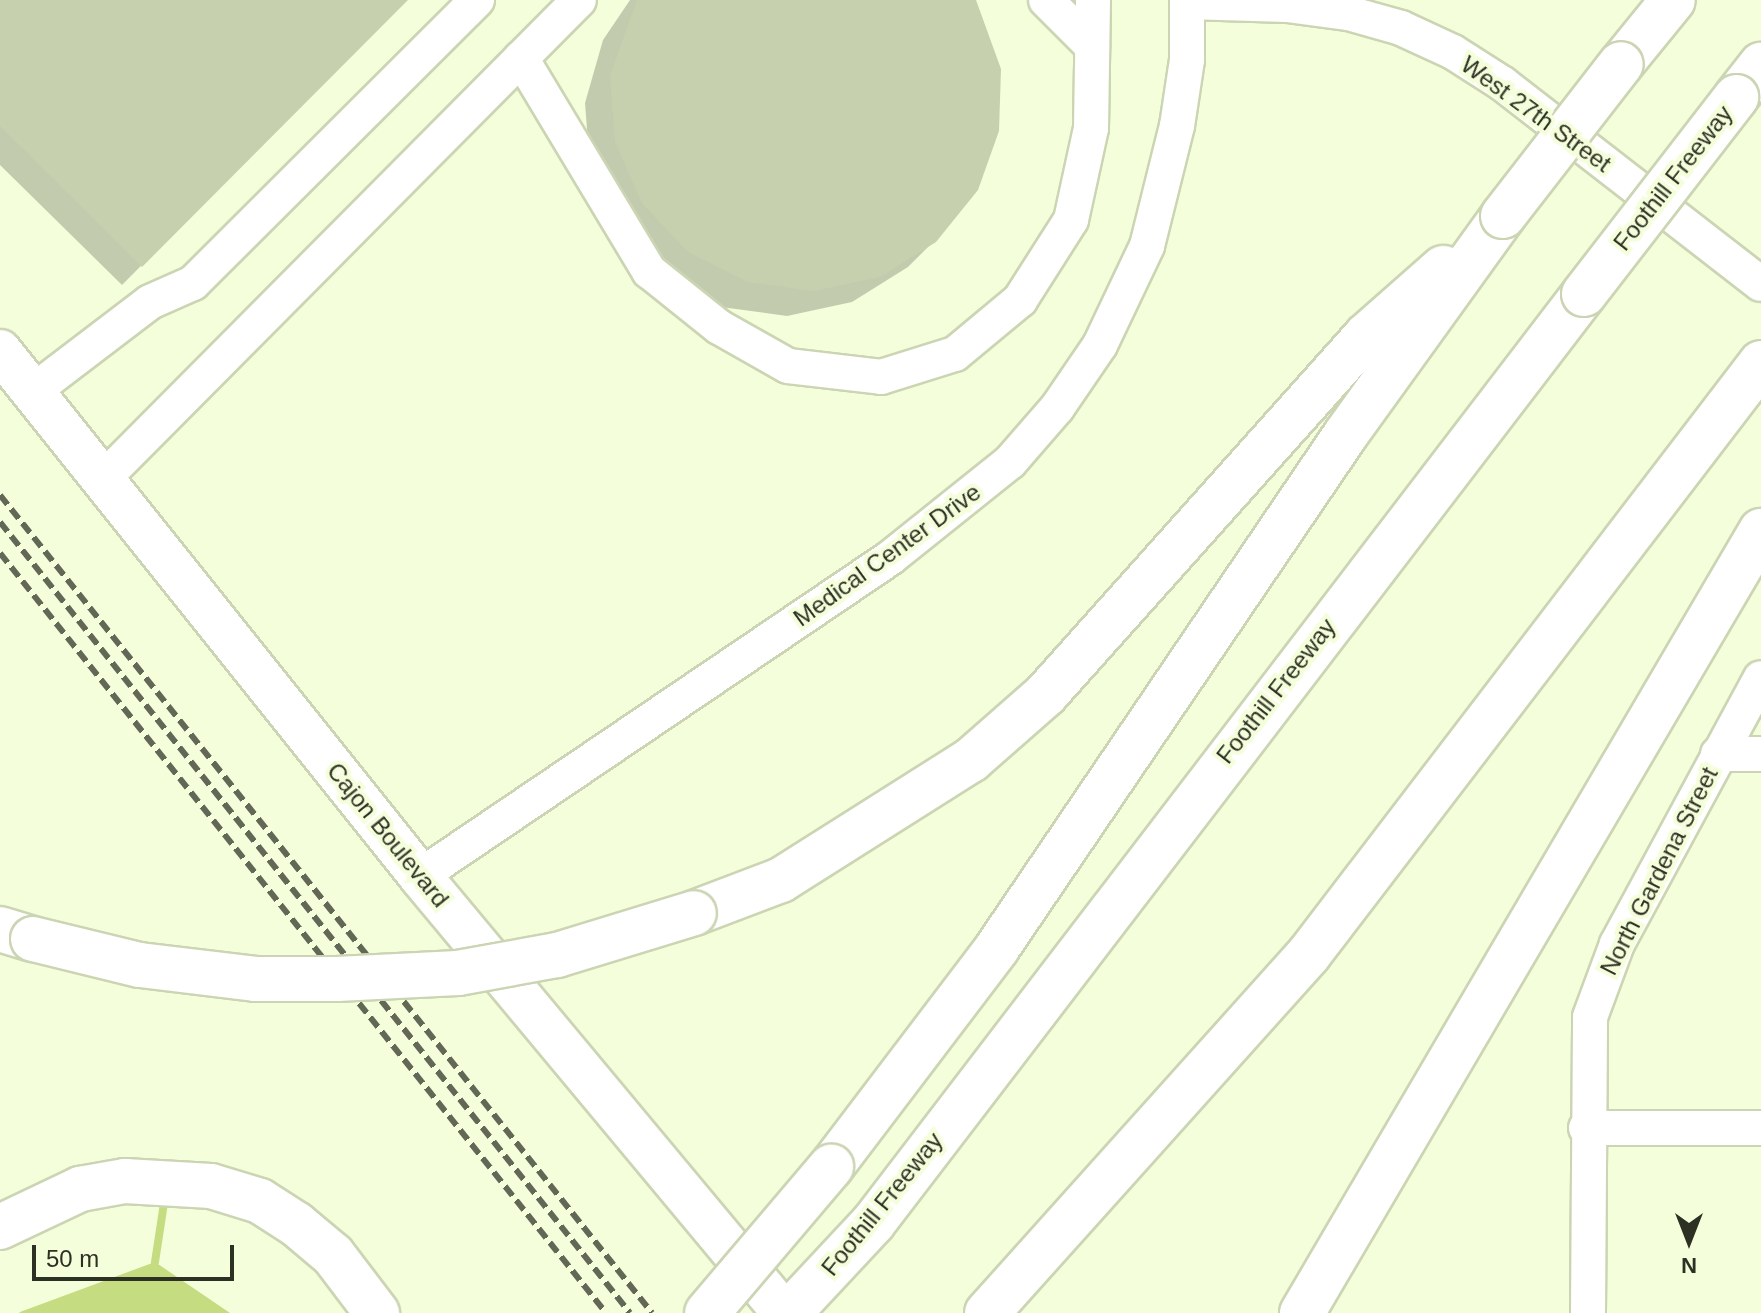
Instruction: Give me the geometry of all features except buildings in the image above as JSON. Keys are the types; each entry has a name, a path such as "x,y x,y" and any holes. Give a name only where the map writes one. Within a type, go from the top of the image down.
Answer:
{"highway":[{"path":"707,1313 831,1167 997,948 1346,434 1503,216 1673,0"},
{"name":"Foothill Freeway","path":"786,1313 873,1223 1749,81"},
{"path":"17,934 140,965 255,979 337,979 458,973 557,955 694,913 781,880 971,760 1046,694 1366,336 1503,216"},
{"path":"987,1313 1309,954 1761,363"},
{"path":"1302,1313 1761,531"},
{"path":"0,1227 80,1189 125,1181 211,1186 260,1201 296,1224 333,1255 377,1313"}],"main road":[{"name":"Cajon Boulevard","path":"0,351 420,876 786,1313"}],"street":[{"path":"32,392 150,302 193,283 477,0"},
{"path":"103,479 579,0"},
{"path":"1046,0 1092,46"},
{"path":"521,58 649,271 719,327 788,366 881,377 955,354 1009,309 1071,220 1091,128 1093,0"},
{"name":"West 27th Street","path":"1187,1 1348,13 1401,28 1453,52 1503,84 1761,284"},
{"name":"Medical Center Drive","path":"420,876 890,558 952,513 1019,451 1100,345 1147,246 1177,126 1187,60 1187,1"},
{"name":"North Gardena Street","path":"1588,1313 1586,1128 1590,1017 1617,944 1761,678"},
{"path":"1718,754 1761,754"},
{"path":"1586,1128 1761,1128"}],"shaded area":[{"path":"155,1262 230,1313 19,1313 20,1312"}],"waterway":[{"path":"155,1262 165,1197"}],"railway":[{"path":"0,495 652,1313"},
{"path":"0,522 630,1313"},
{"path":"0,553 606,1313"}]}
